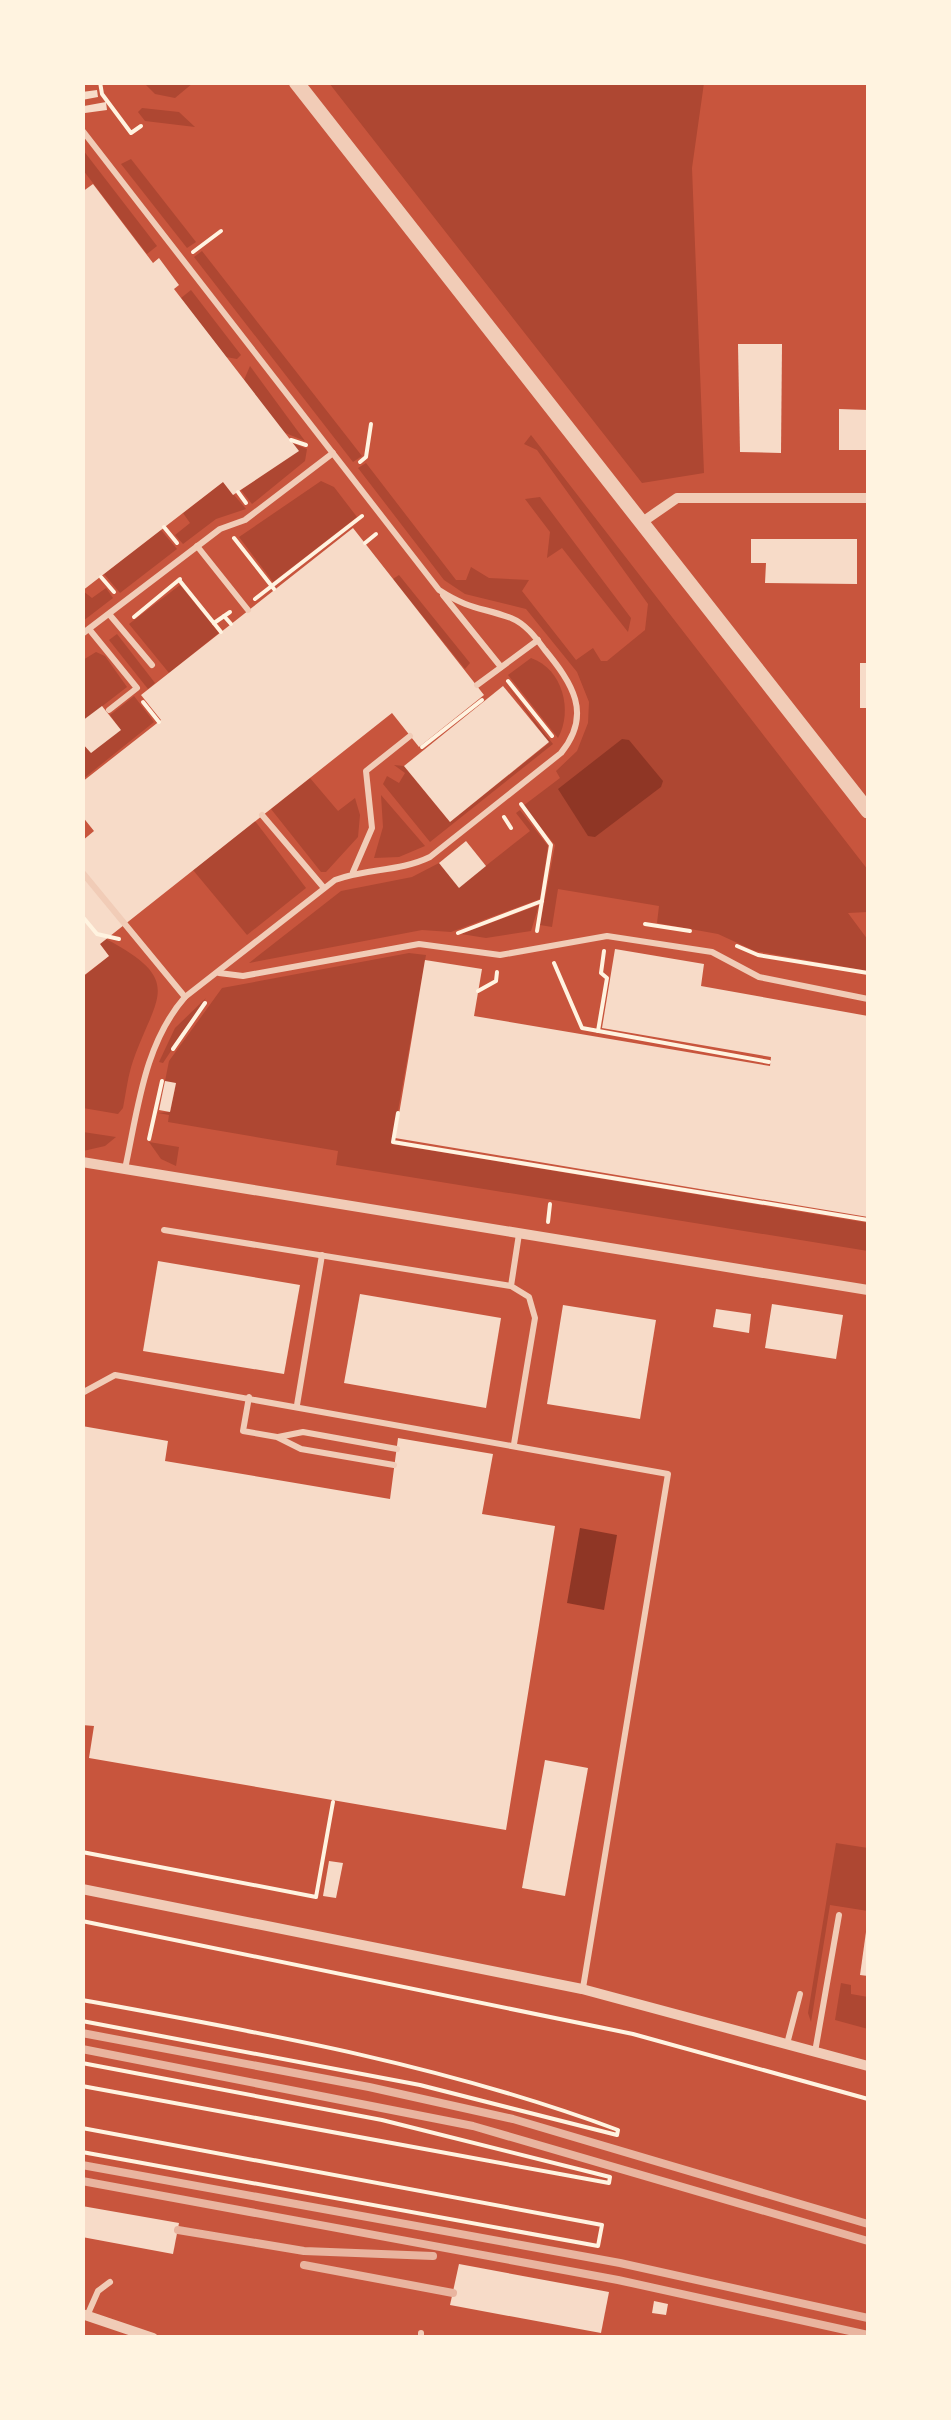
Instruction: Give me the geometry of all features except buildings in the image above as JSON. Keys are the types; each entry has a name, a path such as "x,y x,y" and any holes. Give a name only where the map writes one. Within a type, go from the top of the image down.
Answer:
{"street":[{"path":"296,82 868,811"},
{"path":"640,523 677,498 868,498"},
{"path":"82,1162 868,1290"},
{"path":"82,1889 582,1990 868,2066"},
{"path":"85,2315 152,2338"}],"lane":[{"path":"82,130 501,668"},
{"path":"108,710 138,688 86,631 220,529 245,520 333,453"},
{"path":"197,546 247,608"},
{"path":"126,1168 147,1065 171,1012 185,997 324,888 352,874 409,868 430,857 572,740 577,726 576,694 538,640 511,618 464,606 439,590"},
{"path":"109,614 152,664"},
{"path":"477,685 538,640"},
{"path":"352,874 372,828 366,771 410,736"},
{"path":"262,816 324,888"},
{"path":"82,872 185,997"},
{"path":"218,972 243,976 419,944 500,955 606,936 712,952 758,978 868,998"},
{"path":"164,1230 511,1286 529,1297 535,1318 514,1444"},
{"path":"511,1286 520,1233"},
{"path":"297,1405 322,1255"},
{"path":"82,1393 115,1374 668,1474 582,1990"},
{"path":"249,1397 244,1431 277,1437 301,1448 394,1465"},
{"path":"277,1437 303,1432 397,1449"},
{"path":"815,2052 839,1915"},
{"path":"787,2044 800,1994"},
{"path":"85,2315 98,2290 110,2282"}],"path":[{"path":"100,82 102,94 131,133 141,126"},
{"path":"366,457 370,424"},
{"path":"290,440 310,448"},
{"path":"214,623 247,608 362,516"},
{"path":"365,543 376,534"},
{"path":"233,537 273,588"},
{"path":"179,580 221,632"},
{"path":"224,616 231,624"},
{"path":"134,691 159,722"},
{"path":"452,935 542,901"},
{"path":"82,916 97,934 142,944"},
{"path":"598,1030 607,978 601,973 606,936"},
{"path":"548,946 582,1028 769,1062"},
{"path":"398,1113 394,1142 868,1220"},
{"path":"82,1852 316,1897 333,1802"},
{"path":"82,1920 633,2034 868,2099"},
{"path":"82,2000 423,2067 618,2130 617,2135 404,2082 82,2020"},
{"path":"82,2063 426,2130 610,2177 609,2183 82,2086"},
{"path":"82,2128 602,2224 598,2246 82,2152"}],"shaded area":[{"path":"144,83 193,83 175,98 155,94"},
{"path":"329,83 704,83 692,168 704,473 642,483"},
{"path":"142,108 179,112 195,127 145,121 138,112"},
{"path":"83,150 157,246 147,254 83,170"},
{"path":"131,159 196,242 187,248 121,164"},
{"path":"202,251 362,456 353,462 194,257"},
{"path":"191,290 241,355 237,359 226,357 181,298"},
{"path":"250,366 305,441 283,432 244,380"},
{"path":"531,435 868,870 868,912 848,913 868,940 868,971 755,951 718,934 657,923 659,906 558,889 552,927 540,925 555,845 523,806 560,778 556,771 577,751 588,723 589,702 577,672 526,609 465,594 444,580 358,468 366,463 456,580 466,580 471,567 489,578 529,580 522,591 576,660 593,648 601,661 607,661 645,630 648,604 537,450 524,444"},
{"path":"292,443 307,449 305,461 252,504 241,490 298,451"},
{"path":"321,481 334,487 357,517 273,582 239,537"},
{"path":"223,482 246,509 216,519 183,544 175,535 190,523 183,513"},
{"path":"540,497 631,618 628,632 562,548 547,558 550,532 525,499"},
{"path":"161,530 177,549 120,593 104,574"},
{"path":"399,575 470,663 465,669 393,579"},
{"path":"180,585 219,633 169,673 129,624"},
{"path":"106,588 113,598 83,621 83,591 92,598"},
{"path":"117,634 155,683 148,689 109,640"},
{"path":"96,652 105,656 127,687 83,721 83,660"},
{"path":"531,658 551,671 562,692 565,716 558,738 508,675"},
{"path":"506,684 553,744 430,842 383,784 387,776 399,783 405,773 394,765 404,766 450,822 549,743"},
{"path":"134,696 154,722 83,779 82,743 91,753 120,729 110,715"},
{"path":"622,739 629,740 663,781 661,787 595,837 588,836 558,789"},
{"path":"310,778 338,811 355,798 360,815 358,837 326,872 321,872 271,809"},
{"path":"381,795 425,846 399,857 374,858 383,827"},
{"path":"520,810 548,846 540,899 451,932 422,930 249,963 341,891 412,877 439,863 459,887 530,831 516,813"},
{"path":"255,821 306,888 247,935 193,870"},
{"path":"539,905 531,931 486,938 461,934"},
{"path":"106,939 147,967 156,979 158,992 118,1114 83,1108 83,977 109,956 100,944"},
{"path":"409,953 426,955 392,1144 868,1223 868,1251 336,1165 338,1151 168,1122 169,1115 158,1113 170,1112 176,1084 165,1081 169,1061 222,988"},
{"path":"206,998 163,1063 159,1062 175,1028"},
{"path":"82,1132 116,1137 105,1146 83,1151"},
{"path":"149,1142 179,1147 176,1166 161,1159"},
{"path":"580,1528 617,1535 604,1610 567,1603"},
{"path":"836,1843 868,1848 868,1911 830,1905 811,2022 808,2013"},
{"path":"841,1983 851,1985 851,1994 868,1997 868,2029 835,2020"}],"railway":[{"path":"82,2033 369,2087 513,2119 868,2224"},
{"path":"82,2049 473,2126 868,2241"},
{"path":"82,2165 620,2263 868,2318"},
{"path":"82,2181 618,2280 868,2335"},
{"path":"178,2230 304,2251 433,2256"},
{"path":"304,2265 453,2293"}]}
